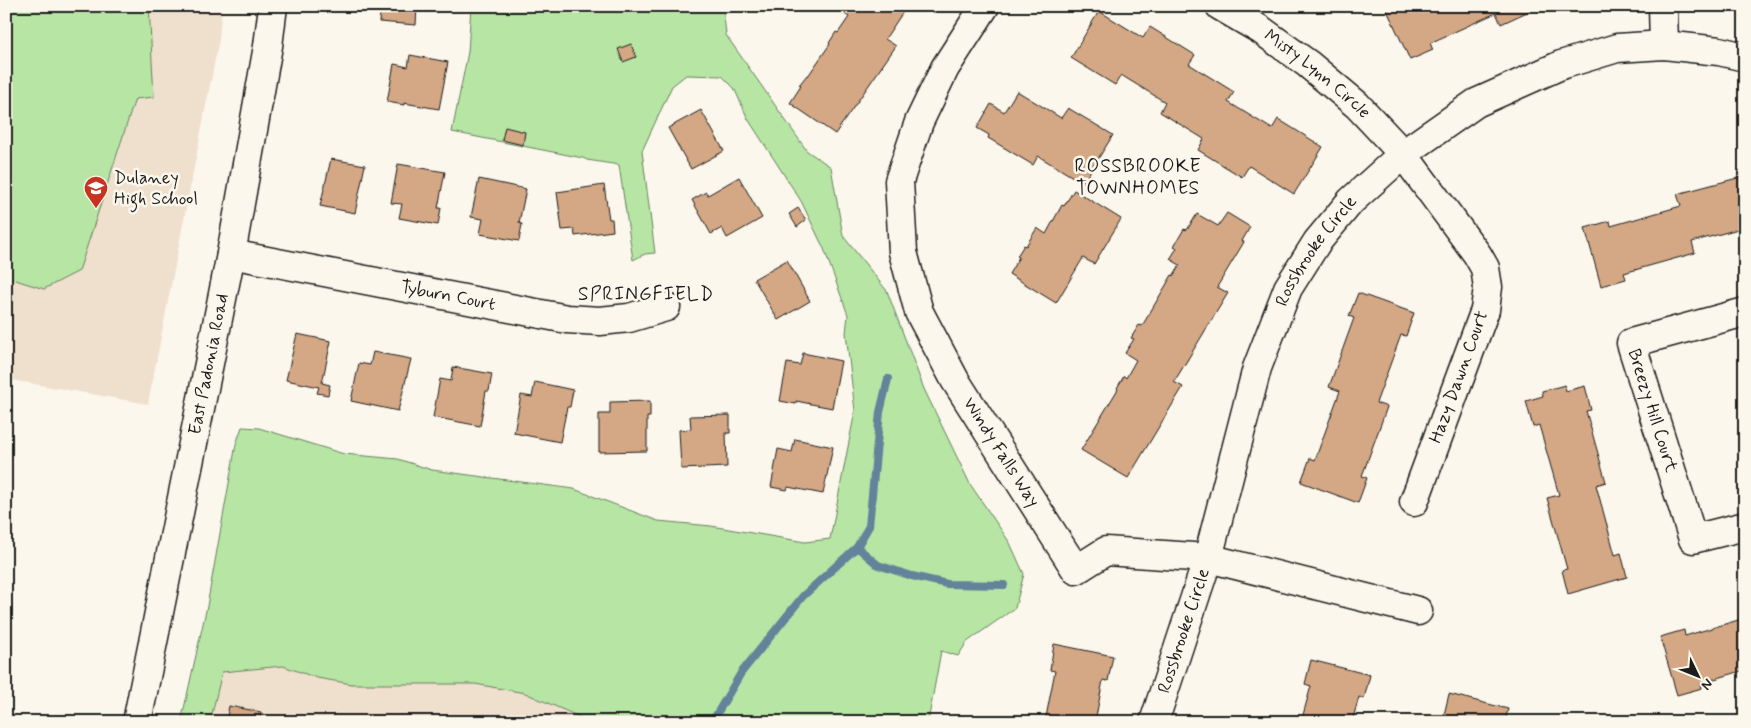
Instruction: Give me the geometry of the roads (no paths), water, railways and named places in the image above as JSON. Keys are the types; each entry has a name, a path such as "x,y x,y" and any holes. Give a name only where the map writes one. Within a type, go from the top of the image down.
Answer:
{"street":[{"name":"East Padonia Road","path":"137,722 231,254 268,46 273,6"},
{"name":"Windy Falls Way","path":"984,6 945,68 919,122 899,180 903,252 918,312 955,380 1076,570 1106,551 1208,558 1418,611"},
{"name":"Misty Lynn Circle","path":"1220,6 1261,30 1308,64 1357,105 1403,154"},
{"path":"1663,6 1664,45"},
{"name":"Rossbrooke Circle","path":"1154,722 1208,558 1257,368 1288,288 1317,242 1351,201 1403,154 1476,104 1561,65 1617,48 1664,45 1719,51 1745,57"},
{"name":"Hazy Dawn Court","path":"1403,154 1477,254 1485,268 1488,288 1485,310 1414,502"},
{"name":"Tyburn Court","path":"231,254 567,319 600,321 629,318 666,307"},
{"name":"Breezy Hill Court","path":"1745,312 1631,343 1693,539 1745,526"}],"waterway":[{"path":"712,722 741,673 803,596 857,547 869,526 880,412 888,379"},
{"path":"857,547 878,565 912,576 947,584 1004,585"}],"place":[{"name":"Dulaney High School","path":"96,209"}],"district":[{"name":"ROSSBROOKE TOWNHOMES","path":"1138,177"},
{"name":"SPRINGFIELD","path":"646,294"}]}
